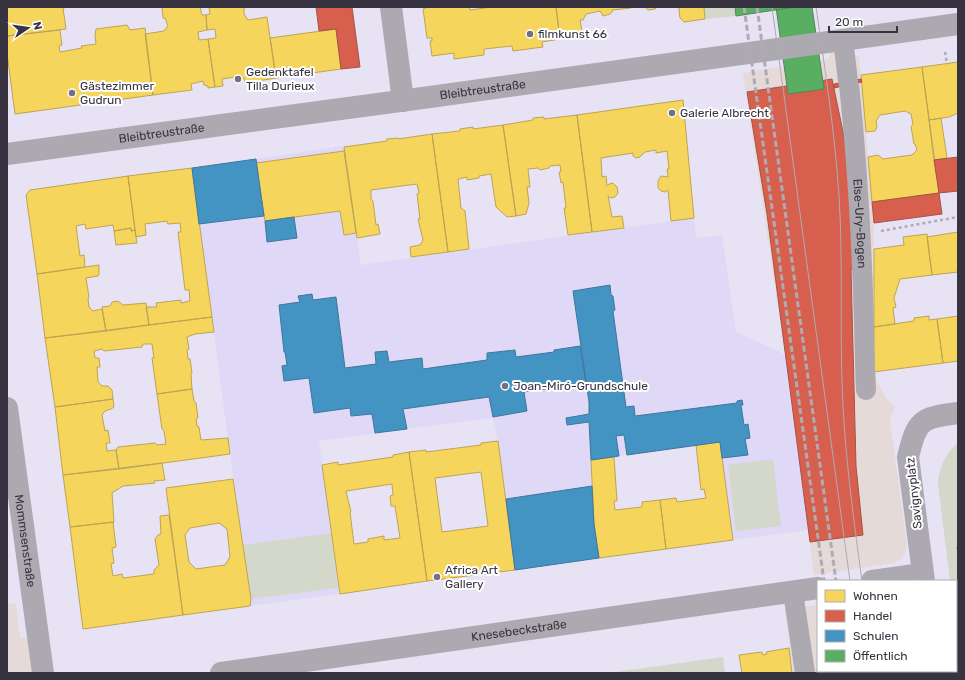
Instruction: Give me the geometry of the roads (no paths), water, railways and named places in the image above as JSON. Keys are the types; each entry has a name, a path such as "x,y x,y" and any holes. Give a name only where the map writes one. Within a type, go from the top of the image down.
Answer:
{"street":[{"path":"391,7 403,101"},
{"name":"Bleibtreustraße","path":"7,154 958,24"},
{"name":"Else-Ury-Bogen","path":"843,39 849,83 858,177 866,390"},
{"name":"Mommsenstraße","path":"7,408 43,673"},
{"name":"Savignyplatz","path":"923,578 908,457 912,440 920,424 929,418 958,413"},
{"path":"889,580 923,578"},
{"name":"Knesebeckstraße","path":"221,673 817,588"},
{"path":"793,592 805,673"}],"tram line":[{"path":"772,7 850,580"},
{"path":"816,7 835,149 839,196 843,408 849,482 862,580"}],"railway":[{"path":"744,7 824,580"},
{"path":"757,7 836,580"}],"place":[{"name":"filmkunst 66","path":"530,34"},
{"name":"Gedenktafel Tilla Durieux","path":"238,79"},
{"name":"Gästezimmer Gudrun","path":"72,93"},
{"name":"Galerie Albrecht","path":"672,113"},
{"name":"Joan-Miró-Grundschule","path":"505,386"},
{"name":"Africa Art Gallery","path":"437,577"}]}
